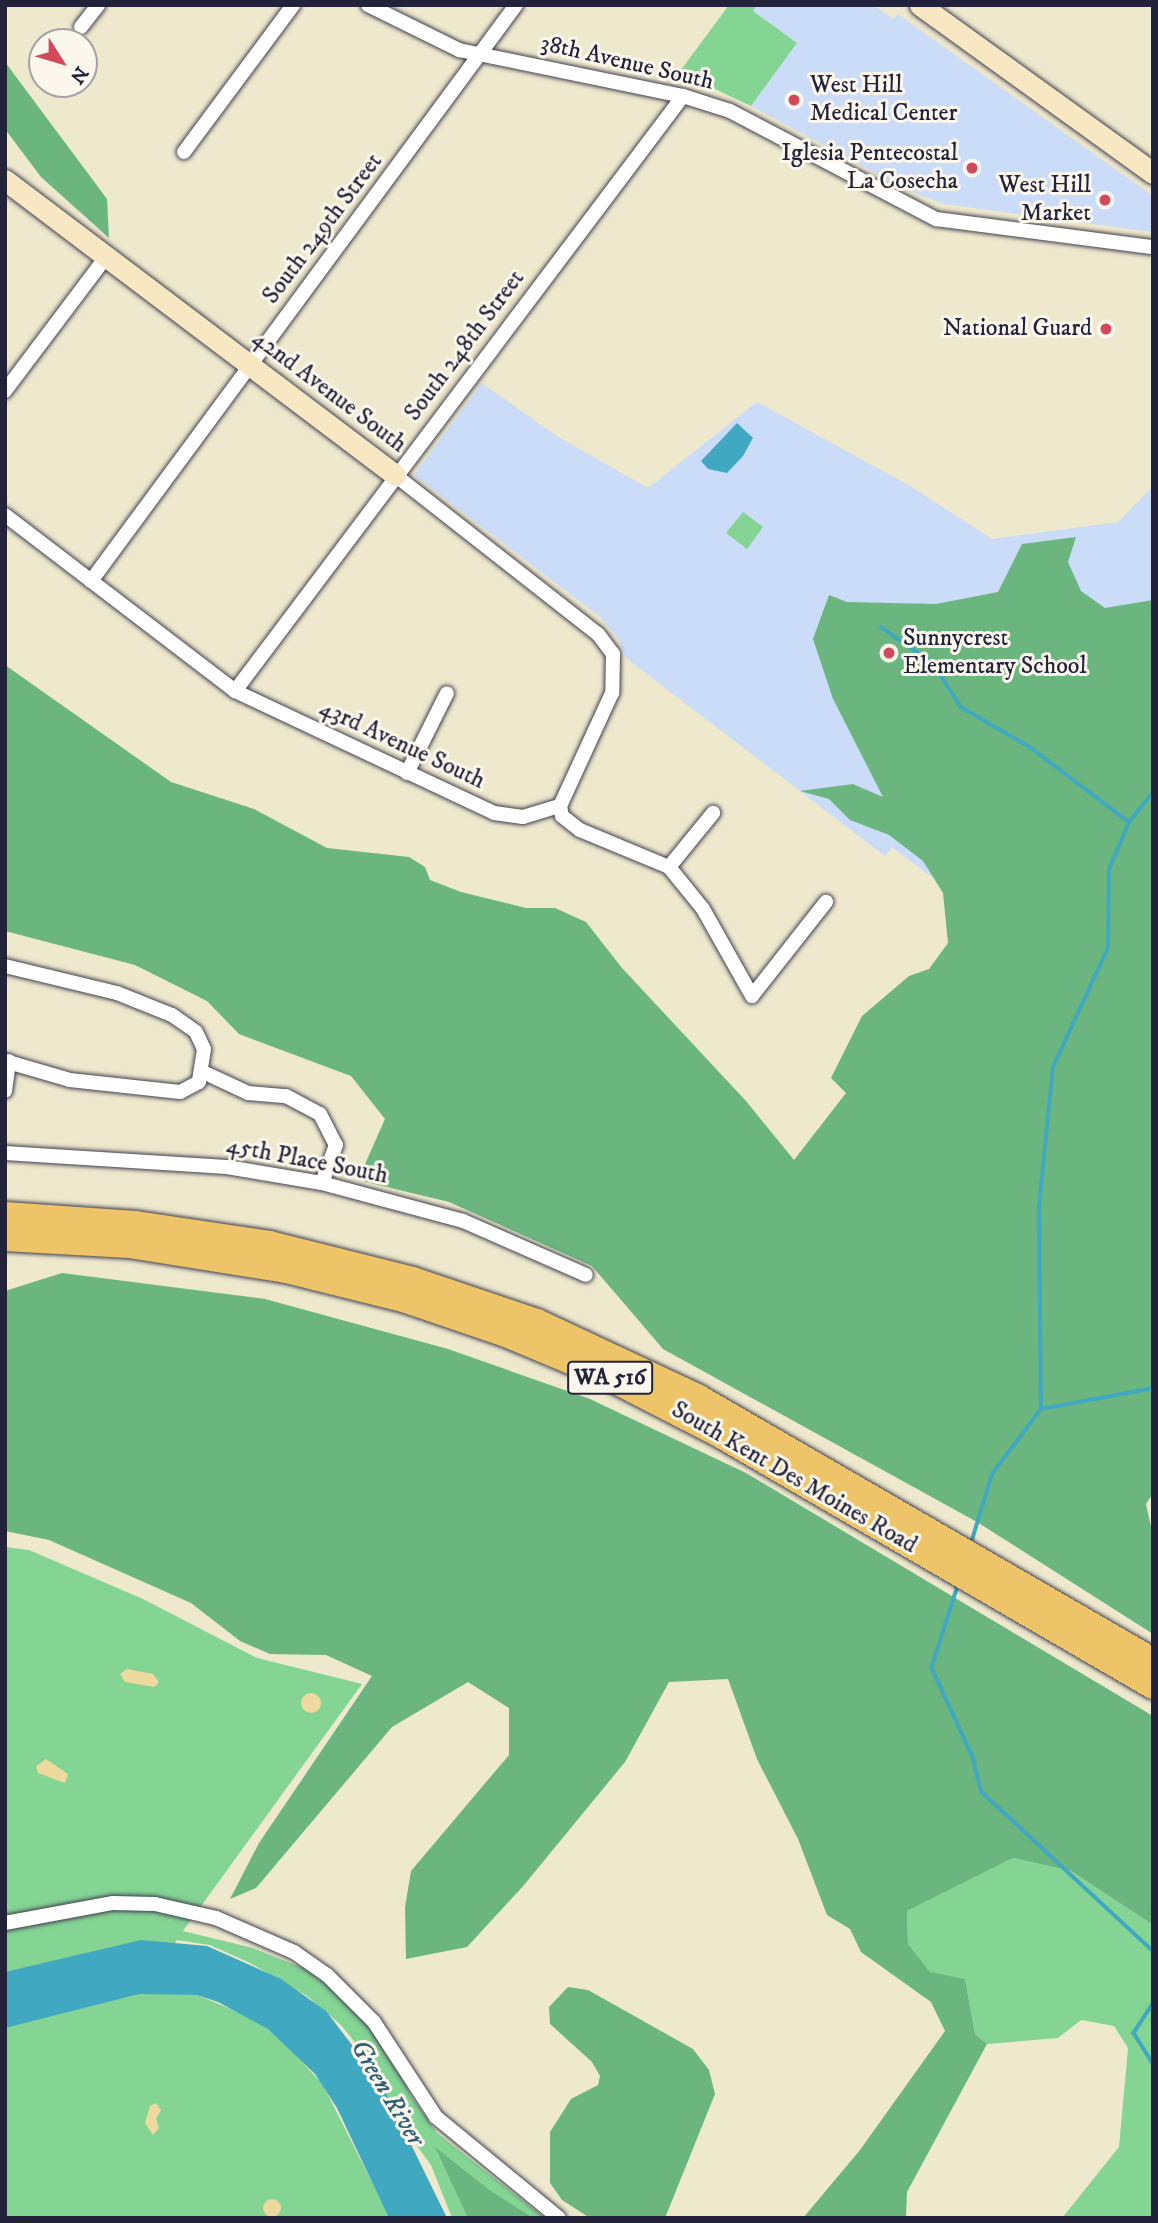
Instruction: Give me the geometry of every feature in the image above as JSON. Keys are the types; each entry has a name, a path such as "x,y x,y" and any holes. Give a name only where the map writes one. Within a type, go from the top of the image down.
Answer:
{"highway":[{"name":"South Kent Des Moines Road","path":"5,1215 136,1224 270,1244 413,1280 537,1322 697,1397 1153,1661"},
{"name":"South Kent Des Moines Road","path":"5,1238 129,1245 286,1270 406,1300 506,1334 606,1376 719,1434 1153,1686"}],"street":[{"path":"81,27 98,5"},
{"path":"184,152 293,5"},
{"name":"38th Avenue South","path":"368,5 459,50 683,96 730,111 926,216 1153,247"},
{"name":"South 249th Street","path":"91,581 516,5"},
{"path":"930,8 1153,173"},
{"name":"South 248th Street","path":"235,691 395,475 683,96"},
{"name":"42nd Avenue South","path":"5,180 395,475 598,634 613,654 612,693 560,806"},
{"path":"5,391 106,257"},
{"name":"43rd Avenue South","path":"5,515 235,691 407,773 508,817 560,806"},
{"path":"407,773 447,693"},
{"path":"560,806 562,816 580,830 669,867 703,909 752,996 826,902"},
{"path":"669,867 713,813"},
{"path":"5,966 117,993 172,1015 201,1039 203,1072 195,1088 170,1092 69,1080 7,1061 5,1091"},
{"path":"203,1072 248,1093 286,1096 320,1114 336,1146 323,1183"},
{"name":"45th Place South","path":"5,1153 228,1167 323,1183 463,1221 586,1275"},
{"path":"5,1923 113,1903 155,1904 216,1918 295,1952 327,1975 374,2022 436,2117 559,2218"}],"shaded area":[{"path":"757,5 873,5 893,19 898,14 1153,196 1153,232 944,204 907,190 751,106 797,43 753,11"},
{"name":"Sunnycrest Elementary School","path":"482,383 555,435 648,488 757,402 910,486 992,539 1118,522 1153,486 1153,674 966,903 892,847 885,856 626,658 619,640 600,617 414,475"}],"green space":[{"path":"729,5 757,5 753,11 797,43 751,106 715,89 675,78"},
{"path":"5,62 28,93 28,98 32,98 107,199 109,238 41,177 5,129"},
{"path":"743,512 763,527 747,549 726,533"},
{"path":"1076,537 1068,562 1081,591 1105,608 1153,600 1153,1493 1146,1504 1153,1536 1153,1634 977,1522 663,1349 592,1266 449,1202 358,1180 385,1119 351,1076 239,1034 207,1001 135,965 5,931 5,665 171,782 254,809 327,848 409,857 425,867 430,880 461,892 526,908 555,908 586,922 622,968 746,1101 794,1160 846,1093 831,1078 862,1016 909,976 929,969 948,943 943,893 923,861 889,835 850,820 829,799 800,791 853,784 883,797 833,699 813,639 829,595 847,602 936,604 998,592 1022,544"},
{"path":"62,1273 265,1299 448,1349 590,1399 746,1473 1153,1716 1153,1925 1071,1871 1013,1858 907,1911 908,1944 930,1972 965,1979 975,2034 987,2044 907,2192 906,2218 803,2218 860,2150 945,2031 931,2002 861,1952 850,1929 827,1915 798,1839 757,1759 728,1679 669,1682 625,1762 524,1885 467,1947 406,1959 405,1907 411,1871 509,1755 509,1708 468,1682 392,1727 256,1888 230,1899 259,1843 372,1676 326,1655 270,1654 240,1641 191,1603 49,1540 5,1531 5,1291"},
{"path":"5,1547 29,1550 143,1599 257,1658 362,1684 183,1931 253,1948 328,1978 377,2022 411,2096 437,2133 545,2218 452,2218 431,2165 380,2095 366,2056 341,2025 307,1996 250,1963 210,1945 177,1940 139,1993 197,1995 250,2017 277,2034 323,2085 390,2218 5,2218"},
{"path":"1013,1858 1071,1871 1153,1925 1153,2218 1062,2218 1119,2147 1128,2048 1114,2026 1081,2020 1058,2038 987,2044 975,2034 965,1979 930,1973 908,1944 907,1911"},
{"path":"568,1987 588,1990 693,2049 709,2070 715,2094 665,2218 590,2218 562,2200 550,2183 550,2132 571,2099 598,2085 600,2076 592,2062 550,2024 549,2007"},
{"path":"435,2147 488,2189 533,2218 468,2218"}],"sand":[{"path":"127,1669 153,1674 159,1682 154,1687 125,1682 120,1674"},
{"path":"311,1693 318,1696 321,1703 318,1710 311,1713 304,1710 301,1703 304,1696"},
{"path":"46,1759 68,1774 65,1783 38,1773 36,1766"},
{"path":"156,2103 161,2110 156,2119 159,2128 153,2135 145,2123 150,2106"},
{"path":"272,2199 278,2202 281,2208 278,2214 272,2217 266,2214 263,2208 266,2202"}],"water":[{"path":"737,423 753,438 743,456 727,473 708,469 701,461"},
{"path":"141,1940 207,1946 281,1979 326,2011 381,2083 447,2218 389,2218 337,2108 315,2074 268,2029 218,2002 197,1995 139,1994 5,2028 5,1972"}],"waterway":[{"path":"881,627 933,663 961,707 1030,747 1129,822"},
{"path":"972,1540 992,1474 1041,1409 1039,1207 1053,1067 1108,948 1109,870 1129,822 1153,792"},
{"path":"1041,1409 1153,1388"},
{"path":"958,1586 932,1668 973,1757 982,1792 1153,1951"},
{"path":"1153,2004 1134,2033 1153,2063"}],"place":[{"name":"West Hill Medical Center","path":"794,100"},
{"name":"Iglesia Pentecostal La Cosecha","path":"972,168"},
{"name":"West Hill Market","path":"1105,200"},
{"name":"National Guard","path":"1106,329"},
{"name":"Sunnycrest Elementary School","path":"889,653"}],"water label":[{"name":"Green River","path":"387,2093"}]}
